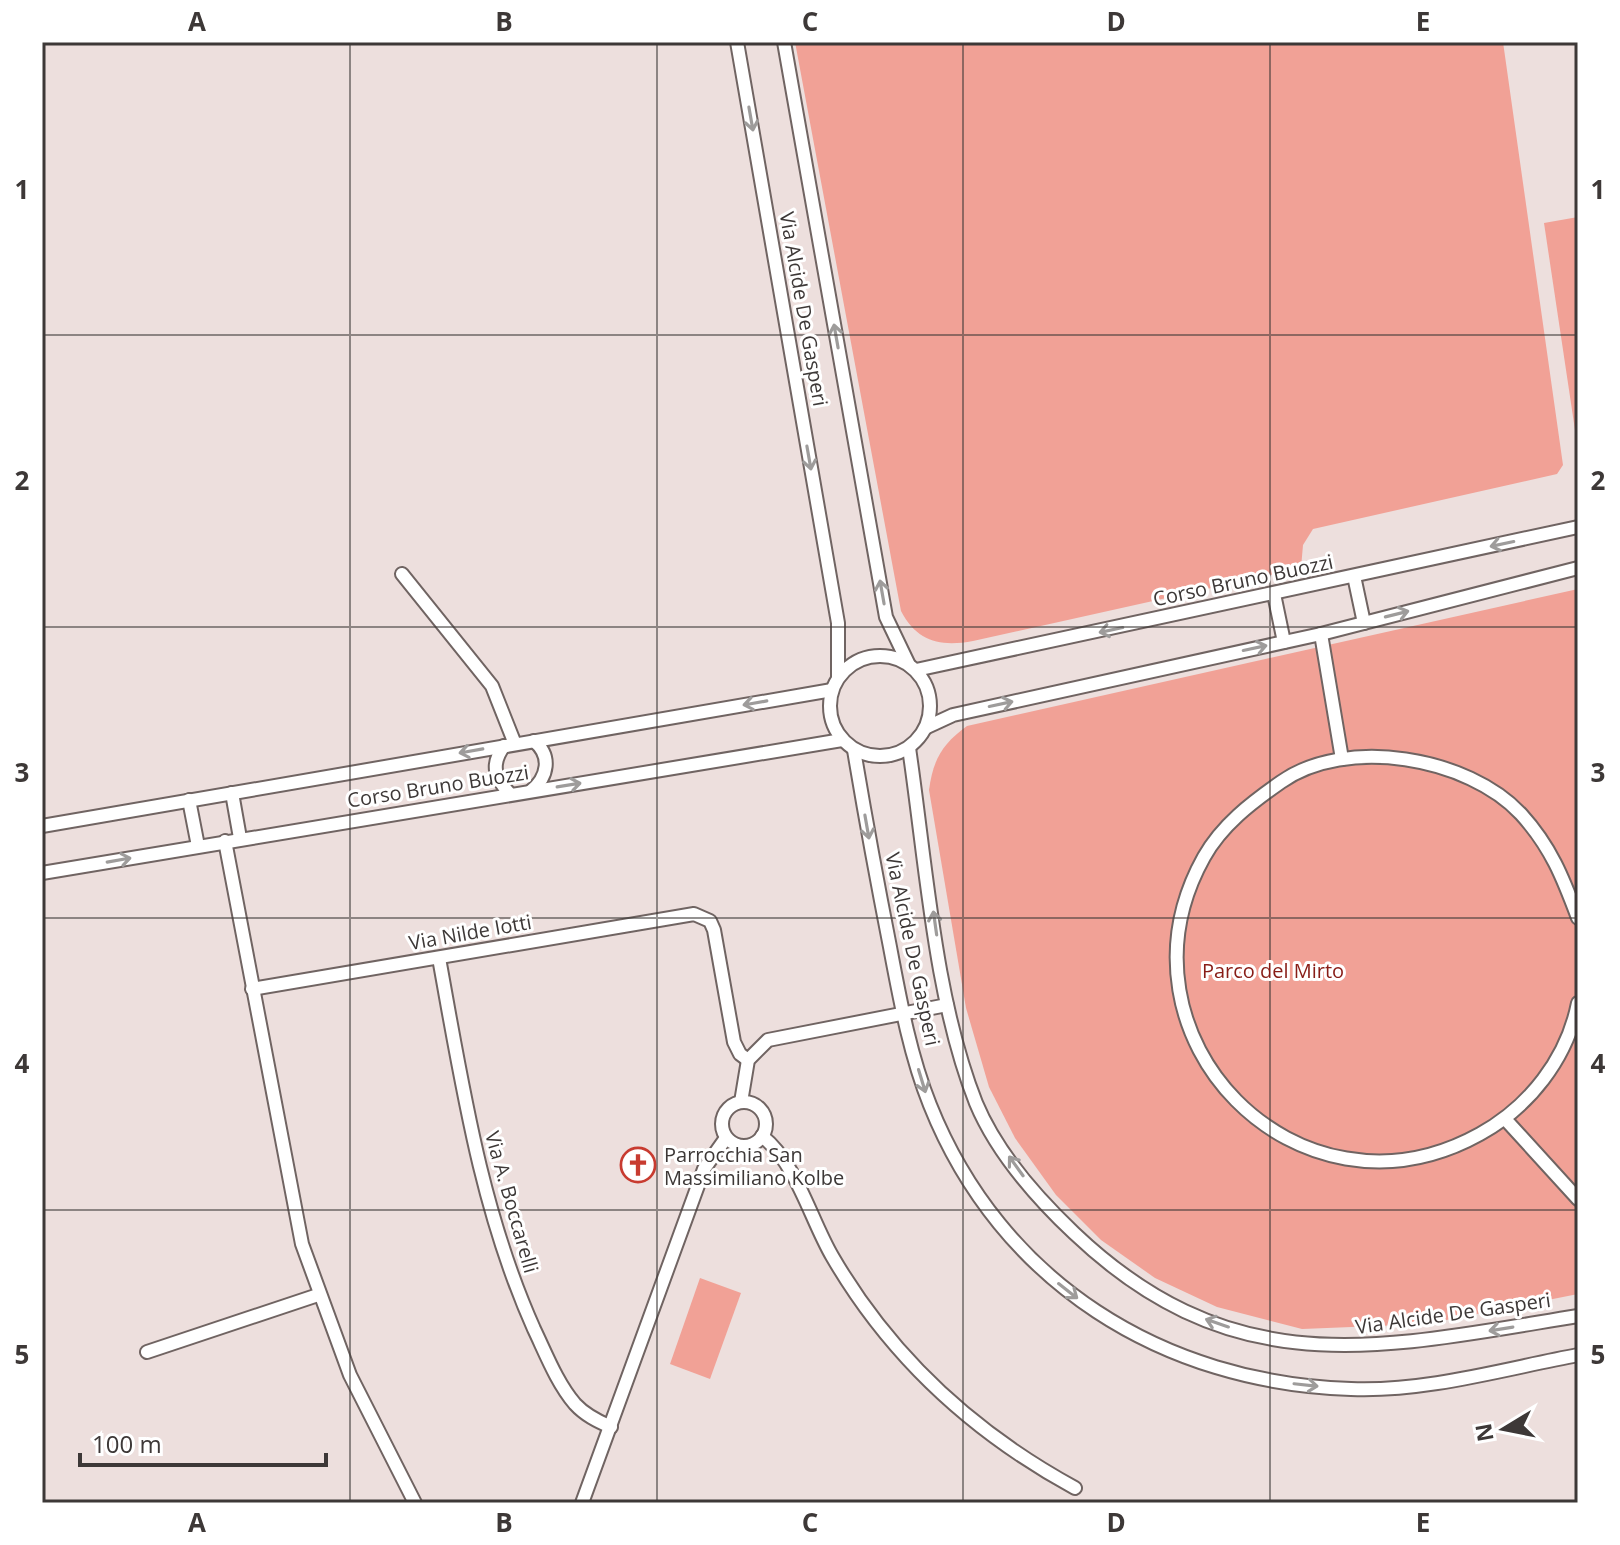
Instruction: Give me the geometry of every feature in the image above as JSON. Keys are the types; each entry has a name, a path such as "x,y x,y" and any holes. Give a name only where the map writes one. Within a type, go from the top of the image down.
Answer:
{"street":[{"name":"Via Alcide De Gasperi","path":"737,42 838,623 838,677"},
{"name":"Via Alcide De Gasperi","path":"784,42 886,617 912,667"},
{"name":"Corso Bruno Buozzi","path":"912,667 1274,594 1578,527"},
{"path":"927,727 930,697 912,667 879,655 863,658 838,677 829,708 833,725 842,740 854,750 882,757 909,748 927,727 953,715 1321,634 1578,568"},
{"path":"402,574 492,686 510,745 494,766 498,781 510,794"},
{"path":"1354,576 1364,623"},
{"path":"1274,594 1284,642"},
{"path":"1321,634 1342,759"},
{"name":"Corso Bruno Buozzi","path":"42,826 832,690"},
{"name":"Corso Bruno Buozzi","path":"42,873 842,740"},
{"path":"531,791 543,781 546,771 541,747 534,741"},
{"name":"Via Alcide De Gasperi","path":"909,748 947,1005 977,1106 1031,1188 1100,1258 1170,1305 1259,1336 1339,1347 1426,1341 1578,1316"},
{"name":"Via Alcide De Gasperi","path":"854,750 903,1013 930,1104 974,1190 1033,1262 1064,1289 1110,1322 1193,1362 1301,1385 1353,1389 1460,1378 1578,1355"},
{"path":"1578,918 1558,862 1519,812 1467,776 1406,757 1342,759 1287,778 1240,811 1204,857 1189,895 1177,944 1183,1011 1210,1072 1256,1121 1315,1153 1381,1164 1447,1152 1506,1120 1542,1083 1567,1039 1578,1003"},
{"path":"232,793 240,838"},
{"path":"189,800 198,846"},
{"path":"225,841 292,1200 318,1295 370,1420 415,1503"},
{"name":"Via Nilde Iotti","path":"252,989 694,914 710,921 714,930 734,1042 740,1054 748,1060"},
{"name":"Via A. Boccarelli","path":"439,958 472,1139 489,1207 512,1275 565,1389 582,1411 611,1427"},
{"path":"741,1102 761,1110 766,1124 756,1143 742,1147 726,1138 722,1128 724,1114 741,1102 748,1060 768,1040 780,1035 947,1005"},
{"path":"1506,1120 1578,1199"},
{"path":"762,1136 781,1156 833,1257 882,1329 915,1369 953,1405 1033,1466 1075,1488"},
{"path":"582,1503 704,1169 726,1138"},
{"path":"147,1352 318,1295"}],"green space":[{"path":"795,42 1503,42 1563,465 1557,474 1313,529 1303,545 1301,568 973,641 950,643 922,636 901,611"},
{"path":"1578,217 1578,450 1544,223"},
{"name":"Parco del Mirto","path":"1578,589 1578,1294 1426,1324 1302,1329 1217,1307 1155,1278 1101,1240 1056,1195 1015,1138 989,1087 966,1008 929,790 940,754 951,739 967,726"},
{"path":"700,1278 741,1293 710,1379 670,1364"}],"place":[{"name":"Parrocchia San Massimiliano Kolbe","path":"638,1165"}]}
